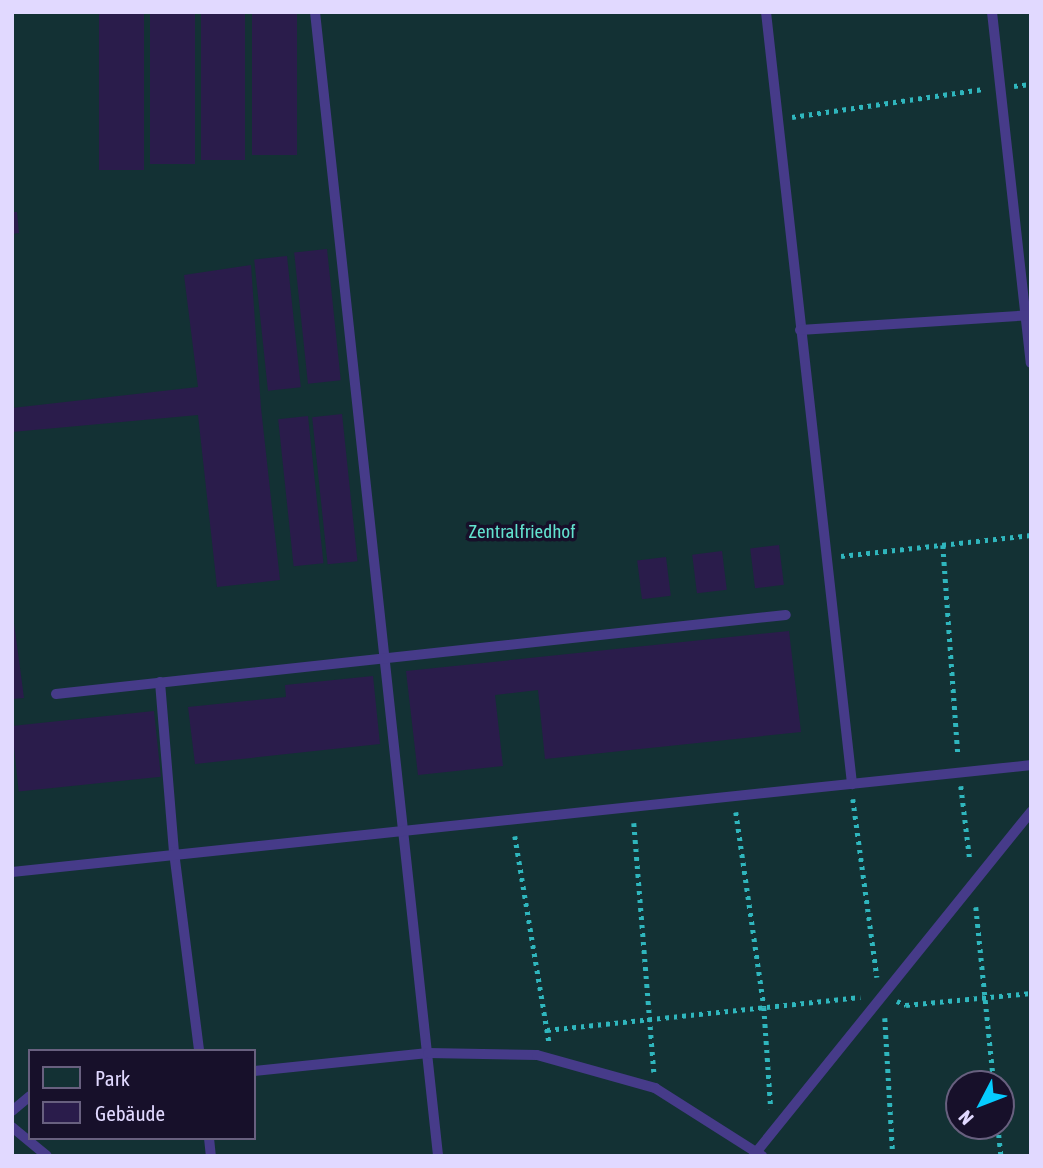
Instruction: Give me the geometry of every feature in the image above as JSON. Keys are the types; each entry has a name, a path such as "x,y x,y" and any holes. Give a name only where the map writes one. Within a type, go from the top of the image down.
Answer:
{"lane":[{"path":"315,12 438,1156"},
{"path":"766,12 852,784"},
{"path":"992,12 1028,315 1031,363"},
{"path":"800,330 1028,315"},
{"path":"56,694 786,615"},
{"path":"160,682 174,852 199,1049"},
{"path":"12,872 174,852 404,833 1031,765"},
{"path":"256,1070 428,1053 537,1055 655,1088 758,1154 1031,812"},
{"path":"12,1111 28,1098"},
{"path":"12,1128 47,1156"}],"path":[{"path":"777,119 1000,87 1031,85"},
{"path":"826,558 1031,535"},
{"path":"943,545 959,772 994,1070"},
{"path":"852,784 872,963 884,995 893,1156"},
{"path":"734,797 764,1007 773,1132"},
{"path":"633,808 653,1019 655,1088"},
{"path":"513,821 552,1059"},
{"path":"547,1030 884,995 906,1005 1031,993"}],"green space":[{"name":"Zentralfriedhof","path":"12,12 1031,12 1031,1156 12,1156"}],"building":[{"path":"99,12 144,12 144,170 99,170"},
{"path":"150,12 195,12 195,164 150,164"},
{"path":"201,12 245,12 245,160 201,160"},
{"path":"252,12 297,12 297,155 252,155"},
{"path":"12,212 17,212 19,233 12,234"},
{"path":"327,249 341,380 308,384 294,252"},
{"path":"287,256 301,387 268,391 254,259"},
{"path":"251,265 261,408 280,580 217,587 198,415 12,432 12,408 198,387 184,275"},
{"path":"342,414 357,561 328,564 312,417"},
{"path":"308,416 323,563 294,566 278,419"},
{"path":"779,545 784,585 755,588 750,549"},
{"path":"722,551 727,590 697,593 692,555"},
{"path":"666,557 671,596 642,599 637,561"},
{"path":"12,608 24,698 12,699"},
{"path":"789,631 801,732 545,759 538,690 495,695 503,766 418,775 406,671"},
{"path":"373,676 380,744 195,764 188,707 286,697 285,685"},
{"path":"154,711 161,777 19,792 12,726"}]}
